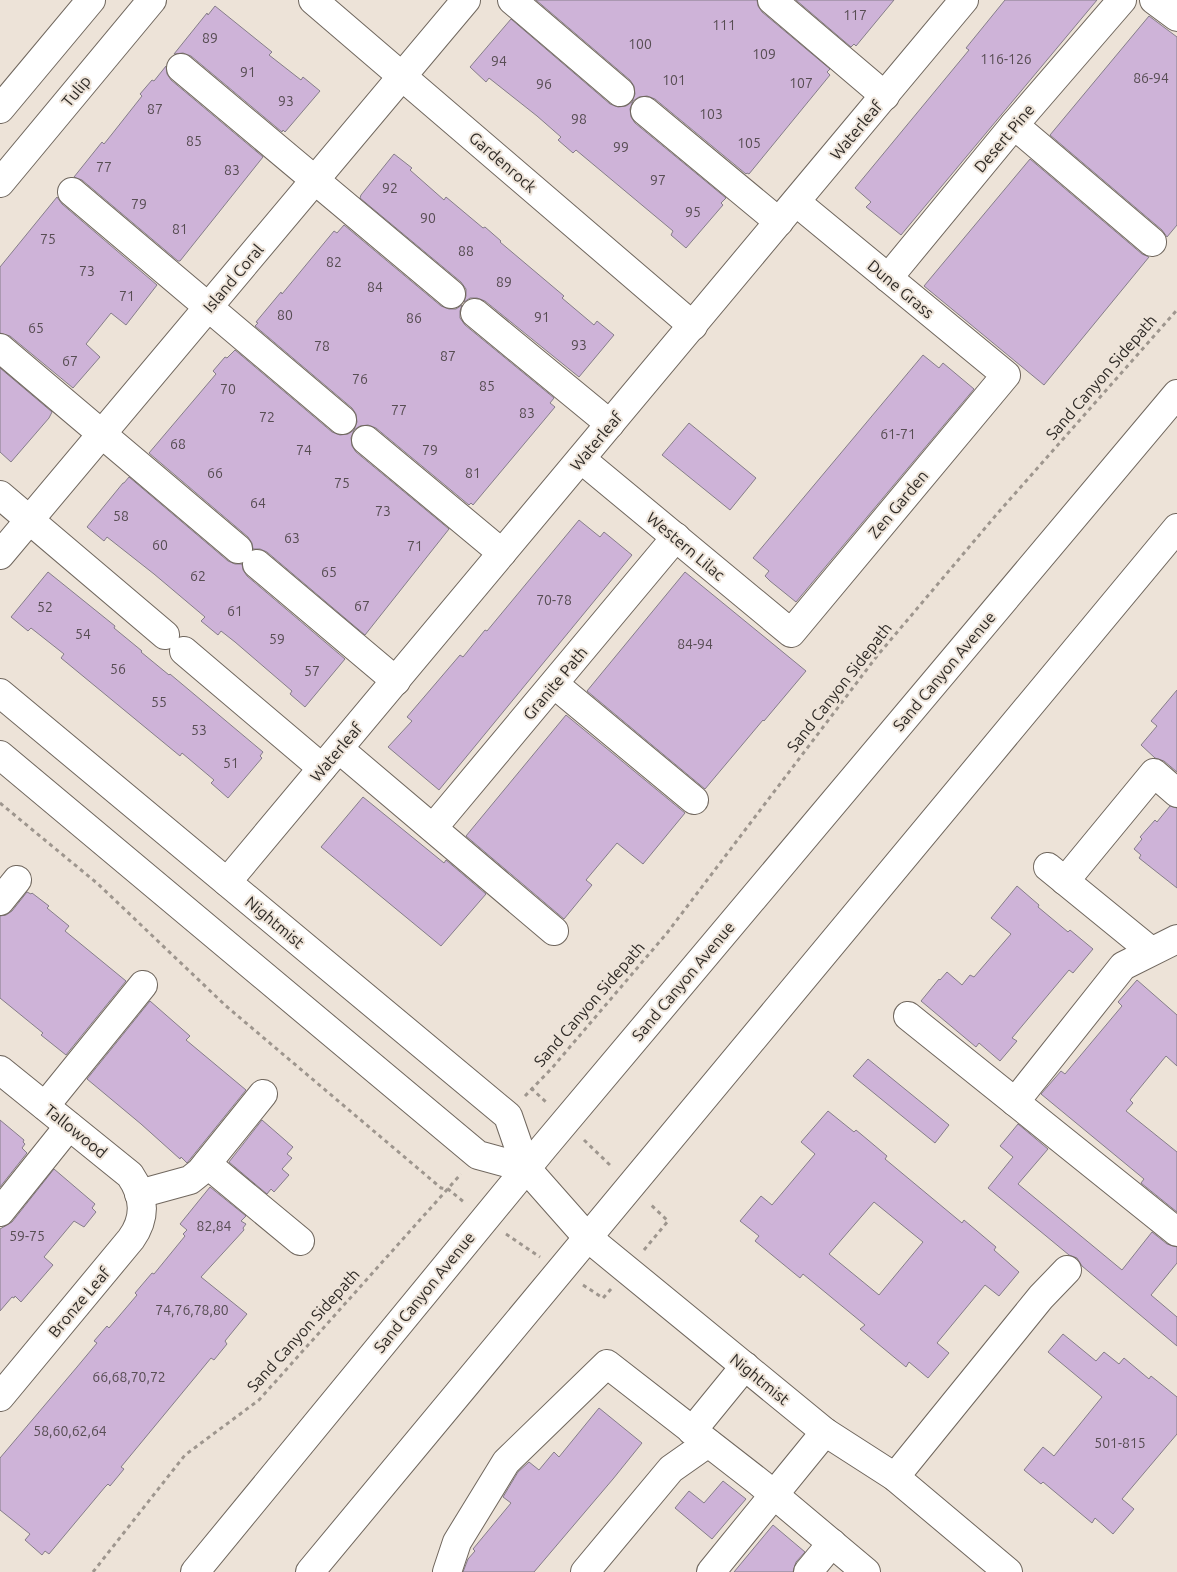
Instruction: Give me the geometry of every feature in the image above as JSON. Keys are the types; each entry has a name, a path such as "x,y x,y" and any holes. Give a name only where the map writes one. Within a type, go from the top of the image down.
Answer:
{"street":[{"path":"0,109 92,0"},
{"name":"Tulip","path":"0,183 152,0"},
{"name":"Gardenrock","path":"313,0 693,326"},
{"name":"Island Coral","path":"0,555 466,0"},
{"path":"512,0 620,92"},
{"path":"772,0 885,96"},
{"name":"Waterleaf","path":"228,882 964,0"},
{"name":"Desert Pine","path":"888,278 1014,125 1122,0"},
{"path":"1154,0 1177,17"},
{"path":"181,68 451,294"},
{"path":"645,111 779,222"},
{"path":"1014,125 1152,242"},
{"path":"72,192 342,420"},
{"name":"Dune Grass","path":"796,202 1006,375"},
{"path":"475,314 610,424"},
{"path":"0,348 396,681"},
{"name":"Zen Garden","path":"791,633 1006,375"},
{"name":"Sand Canyon Avenue","path":"195,1572 526,1168 1177,394"},
{"path":"366,440 502,553"},
{"name":"Western Lilac","path":"581,459 791,633"},
{"path":"0,495 174,643 330,759 434,828 554,931"},
{"path":"310,1572 1177,528"},
{"name":"Granite Path","path":"434,828 676,537"},
{"path":"554,684 694,800"},
{"name":"Nightmist","path":"0,692 508,1116 526,1168 587,1237 825,1432 895,1477 1008,1572"},
{"path":"0,755 478,1155 526,1168"},
{"path":"1170,946 1056,874 1154,773 1177,793"},
{"path":"0,901 17,880"},
{"path":"1015,1102 1123,966 1170,946"},
{"path":"45,1106 143,985"},
{"path":"908,1016 1177,1232"},
{"name":"Tallowood","path":"0,1070 130,1175 141,1197"},
{"path":"141,1197 190,1180 200,1172 263,1094"},
{"path":"0,1212 69,1126"},
{"path":"207,1164 300,1241"},
{"name":"Bronze Leaf","path":"0,1397 136,1232 142,1216 141,1197"},
{"path":"895,1477 1041,1297 1067,1270"},
{"path":"447,1572 457,1542 506,1462 608,1364 774,1495 866,1572"},
{"path":"585,1572 700,1437 745,1366"},
{"path":"710,1572 825,1432"},
{"path":"808,1572 832,1543"}],"path":[{"name":"Sand Canyon Sidepath","path":"531,1088 552,1068 667,933 877,656 997,514 1177,310"},
{"path":"0,803 98,884 226,1006 441,1188 448,1189 484,1219 603,1298"},
{"name":"Sand Canyon Sidepath","path":"93,1572 186,1455 259,1400 448,1189"}],"building":[{"path":"536,0 757,0 762,12 830,69 827,72 830,75 749,174 746,174 655,99 647,96 639,97 633,101 630,109 631,117 635,123 726,198 721,203 723,205 686,248 671,235 673,231 576,150 573,153 558,140 561,137 537,116 489,78 486,82 470,67 511,19 610,104 618,107 626,106 632,102 635,94 634,86 630,80"},
{"path":"796,0 894,0 856,46 854,44 851,47"},
{"path":"1005,0 1097,0 901,235 866,207 871,202 855,188 969,50 966,48"},
{"path":"215,6 272,52 269,55 301,80 303,77 320,91 285,132 283,130 282,132 191,56 183,53 174,54 207,13 208,15"},
{"path":"1149,16 1177,37 1177,225 1167,237 1162,230 1050,135"},
{"path":"166,66 167,74 171,80 263,157 180,261 82,180 74,177 102,142 104,144 112,134 142,96 140,94"},
{"path":"394,154 412,168 410,170 444,200 446,197 483,228 485,227 564,296 562,298 594,325 597,321 614,335 579,377 485,301 470,298 464,302 466,289 461,282 360,198"},
{"path":"1030,159 1142,254 1149,257 1044,385 924,286"},
{"path":"57,197 62,204 157,285 126,325 111,313 86,344 100,357 73,388 10,336 0,333 0,267"},
{"path":"344,225 441,306 456,309 462,305 460,318 465,325 554,398 550,403 555,407 473,505 471,503 469,505 376,428 368,425 360,426 354,430 357,422 356,414 352,408 255,326 258,323 256,322 281,292 282,294 334,231 337,233"},
{"path":"235,350 332,432 340,435 348,434 354,430 351,438 352,446 356,452 449,529 365,635 267,552 253,549 248,537 149,453 216,374 213,371 225,357 227,358"},
{"path":"923,355 939,368 943,363 974,389 796,602 765,576 769,571 753,558"},
{"path":"0,368 52,412 11,462 0,452"},
{"path":"689,423 756,478 730,510 662,455"},
{"path":"129,477 228,561 242,564 247,576 345,659 305,707 290,694 292,691 235,642 221,631 218,635 201,621 205,617 154,574 107,537 104,541 87,527"},
{"path":"579,520 600,537 604,532 632,555 439,790 388,747 412,721 407,717 460,655 463,657 485,630 487,631"},
{"path":"48,572 115,626 114,628 141,652 263,752 260,756 262,758 228,798 211,783 214,780 182,753 180,756 61,658 64,654 31,628 28,631 11,617"},
{"path":"685,572 806,671 705,789 587,691"},
{"path":"1177,690 1177,772 1164,761 1155,758 1141,745 1157,726 1151,721"},
{"path":"566,715 685,813 643,864 617,843 586,880 592,885 564,919 466,836"},
{"path":"363,797 444,863 446,860 486,894 441,946 321,847"},
{"path":"1170,806 1177,808 1177,888 1139,858 1141,855 1134,849 1142,839 1140,837 1155,820 1157,822"},
{"path":"1017,886 1039,905 1038,907 1068,932 1070,930 1093,949 1073,973 1069,970 1012,1038 1017,1041 1000,1061 979,1043 976,1047 921,1001 947,972 962,985 970,975 974,977 1011,934 991,918"},
{"path":"27,892 32,893 49,906 47,908 69,926 65,931 126,981 66,1055 41,1035 43,1033 0,998 0,916 12,911"},
{"path":"1137,980 1177,1015 1177,1066 1166,1056 1130,1100 1133,1103 1126,1111 1177,1152 1177,1212 1141,1183 1144,1179 1041,1094 1061,1071 1065,1074 1122,1006 1118,1002"},
{"path":"150,1001 190,1036 186,1040 246,1090 187,1163 87,1079"},
{"path":"868,1059 949,1125 935,1143 853,1076"},
{"path":"828,1111 854,1132 856,1130 868,1140 887,1156 885,1159 962,1223 964,1220 996,1247 994,1250 1019,1272 999,1296 985,1285 937,1343 949,1353 928,1378 909,1362 906,1367 860,1329 865,1325 803,1274 800,1278 755,1241 759,1236 740,1221 761,1196 772,1205 815,1154 801,1142","holes":["874,1202 923,1242 879,1295 829,1254"]},
{"path":"0,1120 24,1140 25,1144 22,1148 27,1153 0,1187"},
{"path":"262,1120 293,1147 287,1154 292,1158 282,1169 289,1175 274,1192 271,1189 267,1194 229,1162"},
{"path":"1018,1124 1048,1149 1018,1184 1122,1270 1152,1232 1167,1244 1177,1247 1177,1263 1151,1295 1177,1317 1177,1346 1082,1266 1077,1258 1069,1255 988,1188 1013,1157 1000,1146"},
{"path":"54,1169 95,1204 92,1208 96,1212 84,1227 74,1221 44,1257 53,1265 21,1302 15,1296 14,1298 12,1297 0,1311 0,1229 12,1222"},
{"path":"210,1187 246,1216 241,1221 246,1224 243,1228 244,1230 201,1277 247,1314 225,1341 227,1344 214,1360 211,1358 121,1467 124,1469 110,1486 108,1484 105,1487 49,1554 45,1551 42,1555 25,1540 30,1534 0,1510 0,1458 97,1343 94,1341 107,1326 109,1328 137,1295 135,1293 152,1273 154,1274 185,1236 183,1234 187,1230 180,1224"},
{"path":"1063,1334 1096,1361 1104,1352 1119,1364 1124,1358 1149,1379 1151,1376 1177,1397 1177,1434 1122,1499 1134,1509 1113,1534 1095,1518 1092,1523 1043,1482 1041,1484 1024,1470 1043,1447 1054,1456 1102,1397 1048,1352"},
{"path":"599,1408 642,1443 613,1479 534,1572 463,1572 468,1559 475,1551 473,1549 511,1503 503,1497 518,1472 529,1462 539,1470 554,1452 559,1457"},
{"path":"723,1481 746,1499 712,1539 675,1508 689,1491 704,1503"},
{"path":"773,1525 805,1552 796,1562 793,1572 734,1572"}]}
